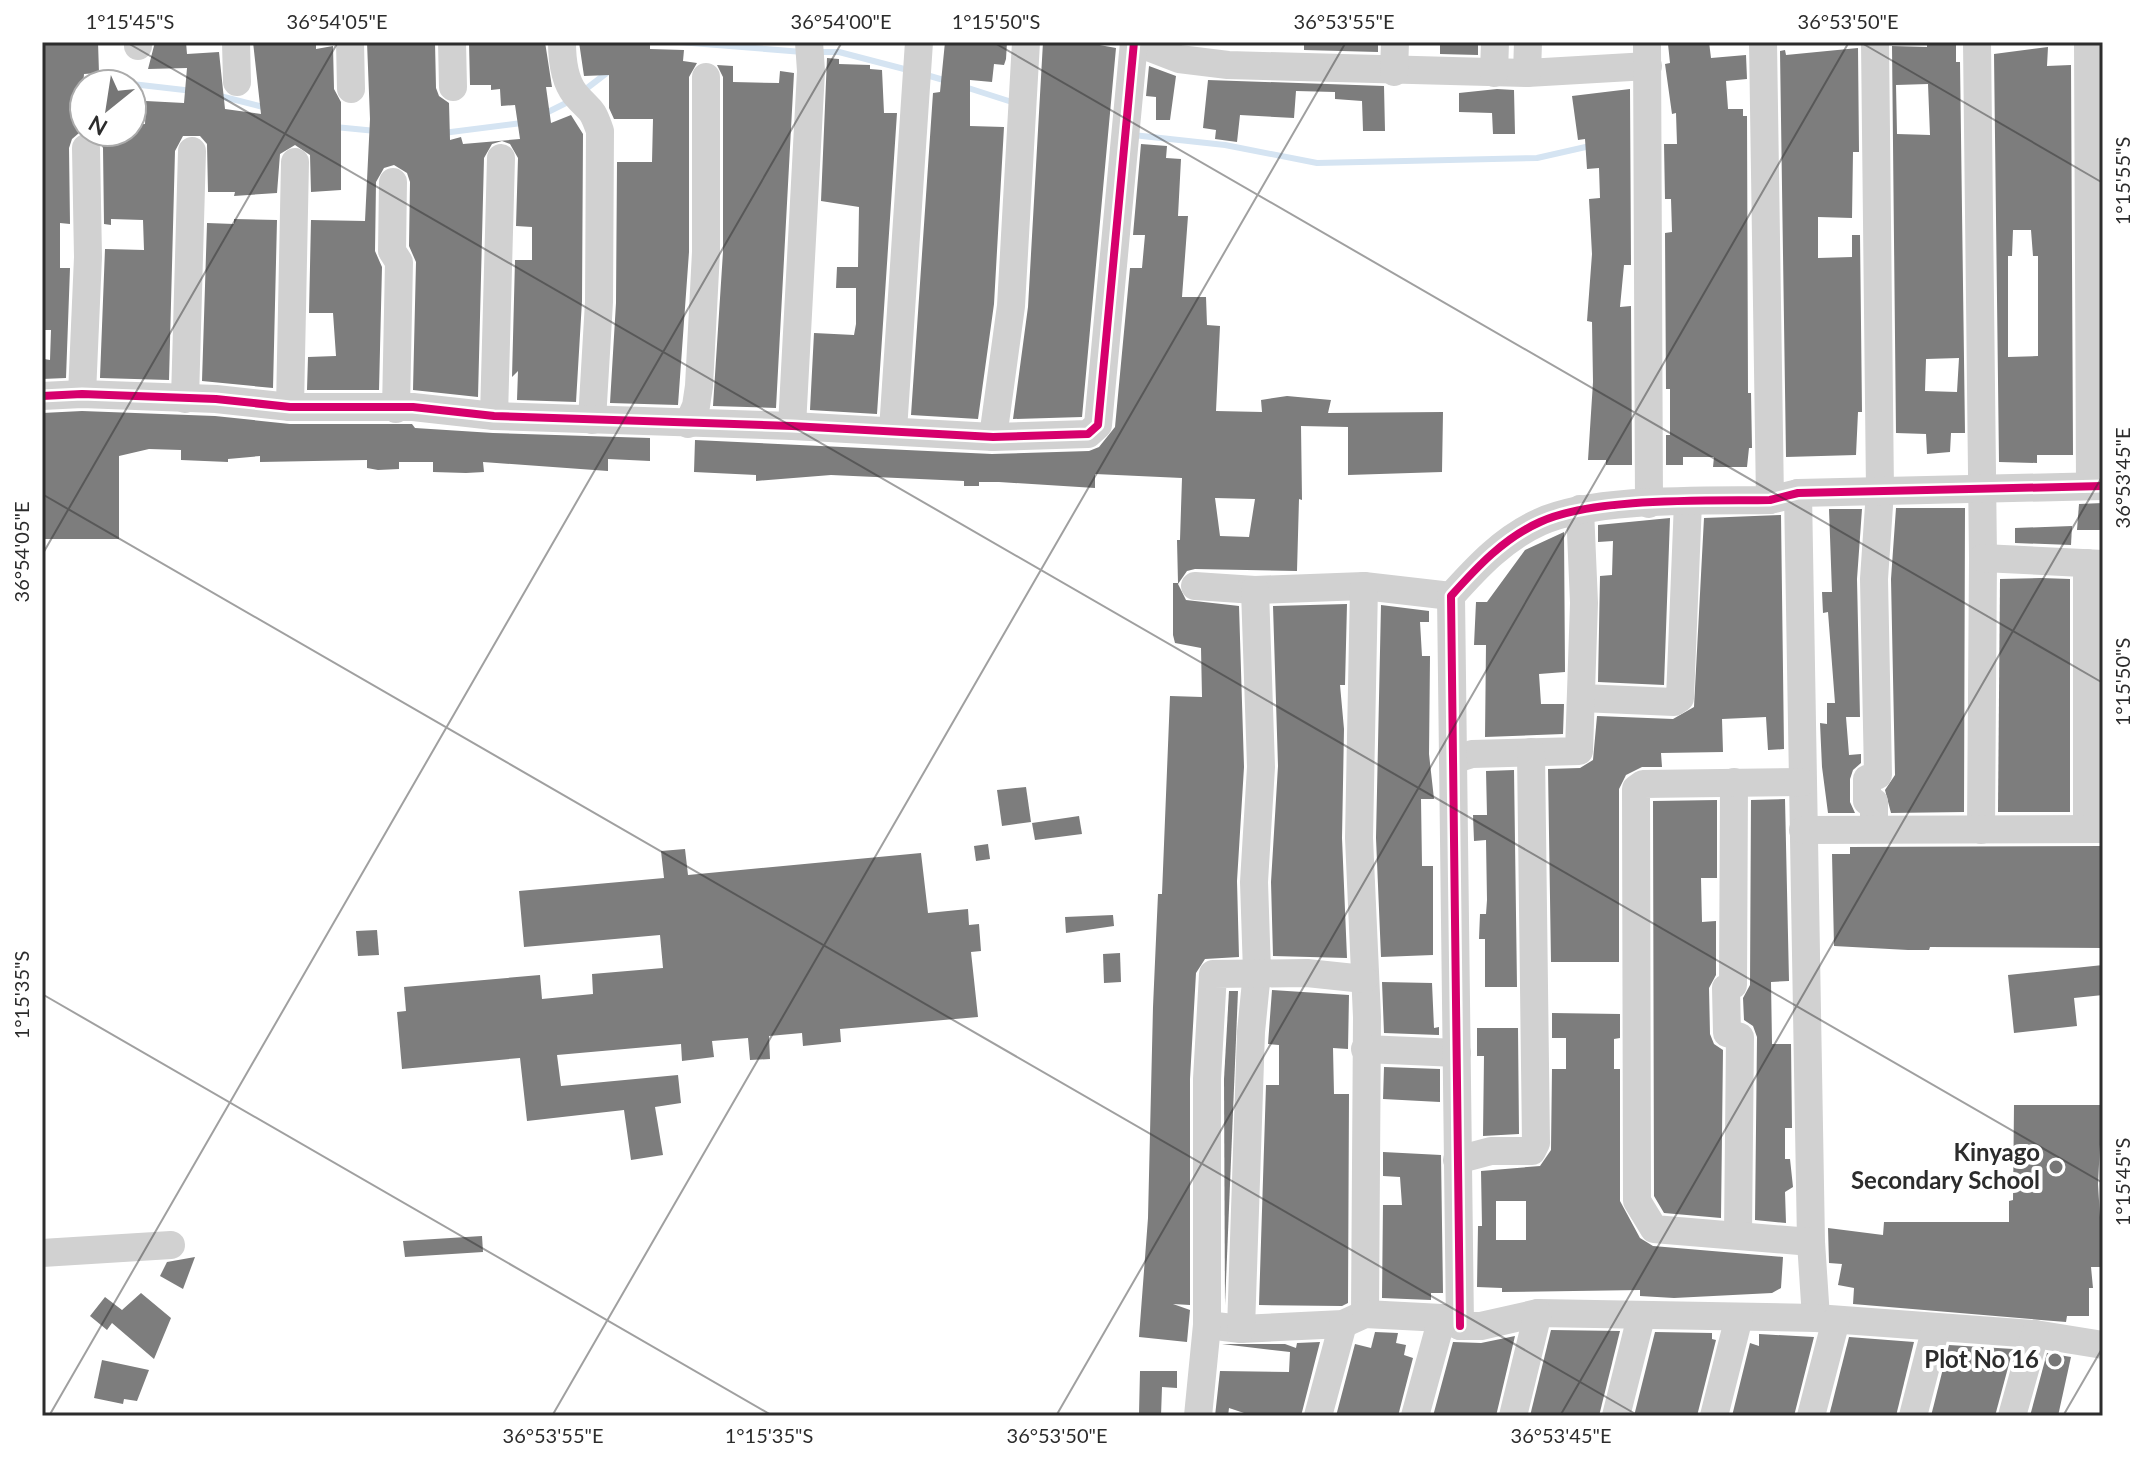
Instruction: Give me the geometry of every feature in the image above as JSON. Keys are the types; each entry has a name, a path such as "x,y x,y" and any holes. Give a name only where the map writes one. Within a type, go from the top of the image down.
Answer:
{"street":[{"path":"236,42 237,82"},
{"path":"350,42 351,89"},
{"path":"452,42 453,87"},
{"path":"562,42 567,77 579,97 592,108 600,131 599,302 592,420"},
{"path":"792,426 811,71 809,42"},
{"path":"993,437 1011,306 1026,42"},
{"path":"42,396 82,394 290,407 413,407 494,416 893,430 993,437 1079,437 1098,425 1134,42 1179,59 1228,54 1394,72 1527,73 1647,54 1649,504"},
{"path":"1394,72 1395,42"},
{"path":"1494,73 1495,42"},
{"path":"1527,73 1528,42"},
{"path":"1763,42 1770,500"},
{"path":"1874,827 1874,802 1867,801 1867,779 1878,775 1874,579 1880,491 1875,42"},
{"path":"1977,42 1983,558 1981,830"},
{"path":"1415,1416 1451,1322 1457,1053 1451,596 1481,563 1506,543 1540,522 1580,509 1770,500 1798,493 2096,486 2088,42"},
{"path":"893,430 917,66"},
{"path":"688,424 699,386 706,252 706,77"},
{"path":"82,394 88,257 86,148"},
{"path":"185,399 192,151"},
{"path":"494,416 501,158"},
{"path":"290,407 295,162"},
{"path":"393,182 392,251 399,262 396,409"},
{"path":"1798,493 1811,1242 1826,1319 1811,1416"},
{"path":"1581,698 1674,702 1680,698 1688,502"},
{"path":"1453,760 1472,754 1579,751 1584,603 1580,509"},
{"path":"1803,830 1874,827 1981,830 2095,828 2095,563 1983,558"},
{"path":"1195,586 1255,590 1364,586 1451,596"},
{"path":"1318,1416 1354,1319 1365,1049 1359,838 1364,586"},
{"path":"1241,1329 1251,1032 1257,972 1254,882 1261,767 1255,590"},
{"path":"1457,1160 1491,1151 1532,1151 1536,1143 1531,752"},
{"path":"1734,782 1733,985 1726,988 1727,1033 1740,1037 1738,1234"},
{"path":"1802,782 1643,784 1636,789 1637,1201 1654,1229 1811,1242"},
{"path":"1198,1416 1207,1325 1207,1079 1213,974 1257,972 1364,979"},
{"path":"1365,1049 1457,1053"},
{"path":"42,1253 171,1245"},
{"path":"1207,1325 1241,1329 1354,1319 1481,1326 1538,1313 1739,1317 1826,1319 2035,1334 2103,1345"},
{"path":"1513,1416 1538,1313"},
{"path":"1616,1416 1641,1317"},
{"path":"1714,1416 1739,1317"},
{"path":"1913,1416 1936,1327"},
{"path":"2012,1416 2035,1334"}],"building":[{"path":"42,42 98,42 99,68 68,68 70,224 60,223 60,268 70,268 66,378 42,379 44,359 50,360 51,330 42,330"},
{"path":"155,42 186,42 187,54 219,52 225,109 261,114 253,42 316,42 316,49 333,46 334,89 341,102 341,190 311,192 310,155 295,145 280,154 277,193 234,196 235,192 208,192 207,144 200,136 183,136 175,151 169,380 100,378 105,249 144,250 143,220 111,219 111,225 104,224 103,148 148,148 148,101 184,103 187,68 148,69"},
{"path":"367,42 435,42 436,88 439,96 449,103 450,140 461,137 463,144 520,139 515,105 501,106 500,89 491,90 491,85 470,85 469,42 545,42 552,87 546,87 551,123 571,115 583,134 582,301 576,402 517,400 518,371 512,377 515,260 532,260 532,227 516,226 518,158 510,144 502,141 492,144 484,158 478,397 413,390 416,262 409,246 410,182 407,173 394,165 384,168 376,182 375,251 382,267 379,390 307,390 308,357 336,356 333,313 309,313 311,220 365,221 370,119"},
{"path":"579,42 650,43 650,49 684,50 683,61 697,63 689,77 689,252 678,405 610,403 616,303 617,162 652,162 653,119 614,119 609,108 609,75 584,76"},
{"path":"945,42 1007,42 1004,65 994,64 992,82 970,80 970,126 1004,127 994,304 978,419 911,415 933,93 940,92"},
{"path":"1043,42 1083,42 1116,48 1082,417 1013,419 1028,307"},
{"path":"1304,42 1378,42 1378,52 1304,50"},
{"path":"1440,42 1478,42 1478,55 1440,54"},
{"path":"1709,42 1711,58 1746,55 1747,79 1726,81 1728,109 1743,109 1743,116 1747,116 1748,393 1751,393 1752,448 1749,448 1747,467 1713,467 1714,457 1683,457 1683,465 1666,465 1666,435 1670,435 1670,389 1666,389 1665,233 1672,232 1671,199 1665,199 1664,144 1677,144 1676,113 1672,114 1665,64 1670,63 1668,44"},
{"path":"1927,42 1956,42 1956,62 1960,62 1965,433 1951,433 1950,452 1927,454 1926,434 1896,433 1892,46 1927,47","holes":["1928,84 1930,135 1897,134 1896,85","1959,358 1957,392 1925,391 1926,359"]},
{"path":"2048,47 2047,66 2071,65 2073,455 2037,455 2037,463 1999,462 1994,54","holes":["2013,230 2031,230 2033,256 2038,256 2038,356 2008,357 2008,256 2012,256"]},
{"path":"1858,48 1859,152 1853,152 1852,218 1818,217 1818,258 1852,257 1852,235 1860,235 1862,412 1858,412 1856,455 1786,457 1780,51 1785,50 1786,55"},
{"path":"827,58 839,59 839,64 870,65 870,69 882,70 884,113 897,113 877,414 810,410 814,333 854,335 856,324 856,288 836,288 837,267 858,267 859,207 821,201"},
{"path":"717,65 733,66 733,82 779,83 780,71 794,73 776,408 713,406 723,252 723,77"},
{"path":"1149,66 1176,76 1170,120 1156,120 1156,97 1146,96"},
{"path":"1208,80 1384,86 1385,131 1363,131 1362,101 1335,99 1335,92 1296,91 1294,118 1240,115 1237,142 1215,139 1216,130 1203,128"},
{"path":"1630,89 1631,265 1624,265 1620,307 1631,306 1632,465 1606,465 1606,460 1588,460 1593,382 1592,322 1587,321 1592,254 1589,199 1600,198 1599,168 1587,169 1585,139 1578,140 1572,96"},
{"path":"1514,90 1515,134 1493,134 1492,113 1459,112 1459,93"},
{"path":"1141,144 1167,146 1166,158 1181,159 1178,216 1188,216 1182,297 1206,297 1207,325 1220,326 1216,411 1262,412 1261,400 1287,396 1331,400 1328,413 1443,412 1442,472 1348,475 1348,427 1301,426 1302,500 1299,499 1297,571 1195,569 1187,571 1178,584 1186,600 1239,606 1244,767 1237,881 1239,957 1205,959 1196,973 1190,1079 1190,1305 1173,1304 1190,1310 1187,1342 1139,1337 1148,1218 1153,1007 1158,894 1162,894 1170,696 1202,697 1201,648 1175,643 1173,635 1173,583 1178,583 1177,540 1180,540 1182,478 1095,474 1095,488 999,482 964,486 964,481 831,475 756,481 756,475 694,472 695,440 992,454 1089,451 1099,447 1115,427 1130,268 1142,268 1145,235 1133,235","holes":["1215,498 1255,499 1249,537 1220,536"]},
{"path":"234,219 277,220 273,388 202,381 207,223 234,224"},
{"path":"82,411 215,416 290,424 412,424 415,428 493,433 650,438 650,461 608,459 608,471 483,462 484,472 466,473 433,472 433,462 399,462 399,469 378,470 367,468 367,460 260,462 260,456 228,459 228,462 181,460 181,450 149,449 119,456 119,539 42,539 42,413"},
{"path":"2103,503 2103,530 2077,530 2079,504"},
{"path":"1896,508 1965,508 1964,812 1891,813 1885,790 1895,775 1891,579"},
{"path":"1829,509 1862,509 1857,579 1860,717 1846,717 1849,755 1861,754 1861,763 1853,770 1850,779 1850,802 1855,813 1828,813 1822,767 1820,723 1827,724 1827,703 1835,703 1828,612 1823,613 1822,592 1832,592"},
{"path":"1781,515 1784,749 1768,750 1766,717 1722,719 1723,752 1661,753 1662,767 1642,767 1626,775 1619,789 1619,962 1551,962 1548,769 1580,768 1593,760 1597,716 1673,719 1694,707 1704,518"},
{"path":"1670,518 1664,685 1598,682 1600,576 1612,575 1613,541 1598,542 1598,525"},
{"path":"2072,526 2071,545 2015,543 2015,528"},
{"path":"1564,532 1565,672 1539,674 1541,704 1564,704 1563,734 1485,737 1486,645 1474,645 1476,602 1487,602 1525,550"},
{"path":"2000,579 2070,579 2070,812 1998,812"},
{"path":"1347,604 1345,685 1340,685 1344,729 1342,838 1347,958 1273,956 1271,882 1278,766 1273,606"},
{"path":"1381,605 1429,611 1429,622 1420,622 1422,656 1430,656 1429,754 1434,799 1421,799 1422,866 1433,866 1433,955 1381,957 1376,838"},
{"path":"1514,770 1517,987 1485,987 1485,939 1479,939 1480,914 1486,914 1487,900 1486,840 1474,841 1473,815 1487,815 1486,771"},
{"path":"1026,787 1031,822 1002,826 997,790"},
{"path":"1785,799 1789,981 1771,982 1772,1044 1791,1044 1792,1128 1785,1128 1785,1159 1790,1159 1793,1187 1785,1192 1786,1223 1755,1220 1757,1037 1753,1026 1744,1020 1743,998 1750,985 1751,800"},
{"path":"1717,800 1717,878 1701,878 1702,922 1716,921 1716,975 1709,988 1710,1034 1714,1044 1723,1050 1721,1218 1664,1213 1654,1196 1653,801"},
{"path":"1079,816 1082,834 1035,840 1032,823"},
{"path":"988,844 990,859 976,861 974,846"},
{"path":"2103,846 2103,948 1930,947 1929,950 1908,950 1834,946 1832,854 1850,854 1850,847"},
{"path":"685,849 688,875 921,853 928,913 968,909 969,925 979,924 981,951 971,952 978,1017 840,1029 841,1042 803,1046 802,1033 769,1036 770,1059 750,1060 748,1038 712,1041 714,1057 682,1061 681,1044 557,1055 561,1086 678,1075 681,1103 655,1107 663,1155 631,1160 624,1110 527,1121 520,1058 402,1069 397,1012 406,1011 404,987 540,975 542,999 593,994 592,974 663,968 660,935 524,947 519,891 664,878 661,851"},
{"path":"1113,915 1114,926 1066,933 1065,917"},
{"path":"377,930 379,955 358,956 356,931"},
{"path":"1120,953 1121,982 1104,983 1103,954"},
{"path":"2103,965 2103,995 2074,998 2077,1026 2014,1033 2008,975"},
{"path":"1382,982 1432,983 1434,1028 1439,1027 1439,1035 1384,1033"},
{"path":"1272,990 1349,995 1348,1049 1333,1048 1334,1094 1349,1094 1348,1303 1342,1306 1259,1305 1266,1085 1279,1085 1279,1045 1268,1044"},
{"path":"1229,991 1238,991 1225,1305 1224,1079"},
{"path":"1552,1013 1620,1014 1620,1038 1614,1039 1614,1069 1620,1069 1620,1201 1640,1238 1653,1246 1783,1257 1781,1288 1772,1293 1674,1298 1640,1296 1640,1290 1502,1292 1502,1288 1477,1287 1478,1226 1482,1226 1481,1171 1540,1166 1551,1150 1552,1069 1566,1069 1566,1038 1552,1038","holes":["1496,1201 1526,1201 1526,1240 1496,1240"]},
{"path":"1477,1028 1518,1028 1519,1134 1483,1136 1484,1056 1477,1056"},
{"path":"1384,1067 1440,1069 1440,1102 1383,1099"},
{"path":"2014,1105 2102,1105 2098,1184 2103,1267 2091,1267 2093,1288 2089,1288 2089,1316 2067,1316 2066,1322 1853,1304 1854,1288 1838,1285 1842,1264 1829,1263 1828,1228 1883,1235 1884,1222 2009,1222 2009,1201 2013,1200"},
{"path":"1383,1152 1441,1155 1443,1293 1431,1293 1431,1300 1382,1298 1383,1205 1402,1205 1400,1177 1383,1176"},
{"path":"482,1236 483,1252 405,1257 403,1241"},
{"path":"195,1257 183,1289 160,1276 167,1262"},
{"path":"141,1293 171,1318 154,1359 112,1323 107,1330 90,1316 105,1297 122,1310"},
{"path":"1551,1330 1620,1331 1599,1416 1530,1416"},
{"path":"1375,1332 1398,1333 1396,1343 1406,1345 1404,1355 1413,1358 1398,1416 1336,1416 1355,1344 1371,1348"},
{"path":"1655,1332 1712,1333 1712,1339 1716,1340 1697,1416 1634,1416"},
{"path":"1759,1334 1814,1337 1794,1416 1732,1416 1750,1343 1759,1346"},
{"path":"1515,1336 1496,1416 1433,1416 1453,1342 1481,1343"},
{"path":"1849,1337 1914,1342 1896,1416 1829,1416"},
{"path":"1320,1342 1301,1416 1253,1416 1229,1408 1228,1416 1215,1416 1220,1371 1289,1372 1290,1352 1222,1344 1285,1344 1296,1348 1297,1343"},
{"path":"1949,1345 2013,1349 1995,1416 1931,1416"},
{"path":"2047,1353 2071,1357 2058,1416 2030,1416"},
{"path":"102,1360 149,1370 137,1401 124,1399 123,1404 94,1398"},
{"path":"1140,1371 1177,1371 1177,1388 1162,1387 1161,1416 1139,1414"}],"waterway":[{"path":"679,42 803,52"},
{"path":"818,52 839,52 908,70"},
{"path":"582,92 608,72"},
{"path":"923,74 947,81"},
{"path":"148,86 193,91"},
{"path":"965,87 1015,103"},
{"path":"216,95 267,108"},
{"path":"544,114 570,101"},
{"path":"443,133 522,123"},
{"path":"335,127 376,131"},
{"path":"1133,135 1225,145 1317,163 1537,158 1590,146"}],"cycle path":[{"path":"42,396 82,394 216,399 290,407 413,407 494,416 792,426 993,437 1088,434 1098,425 1134,42"},
{"path":"1460,1326 1451,596 1481,564 1515,536 1540,522 1590,508 1652,502 1770,500 1798,493 2103,486"}],"place":[{"name":"Kinyago Secondary School","path":"2056,1167"},
{"name":"Plot No 16","path":"2055,1360"}]}
